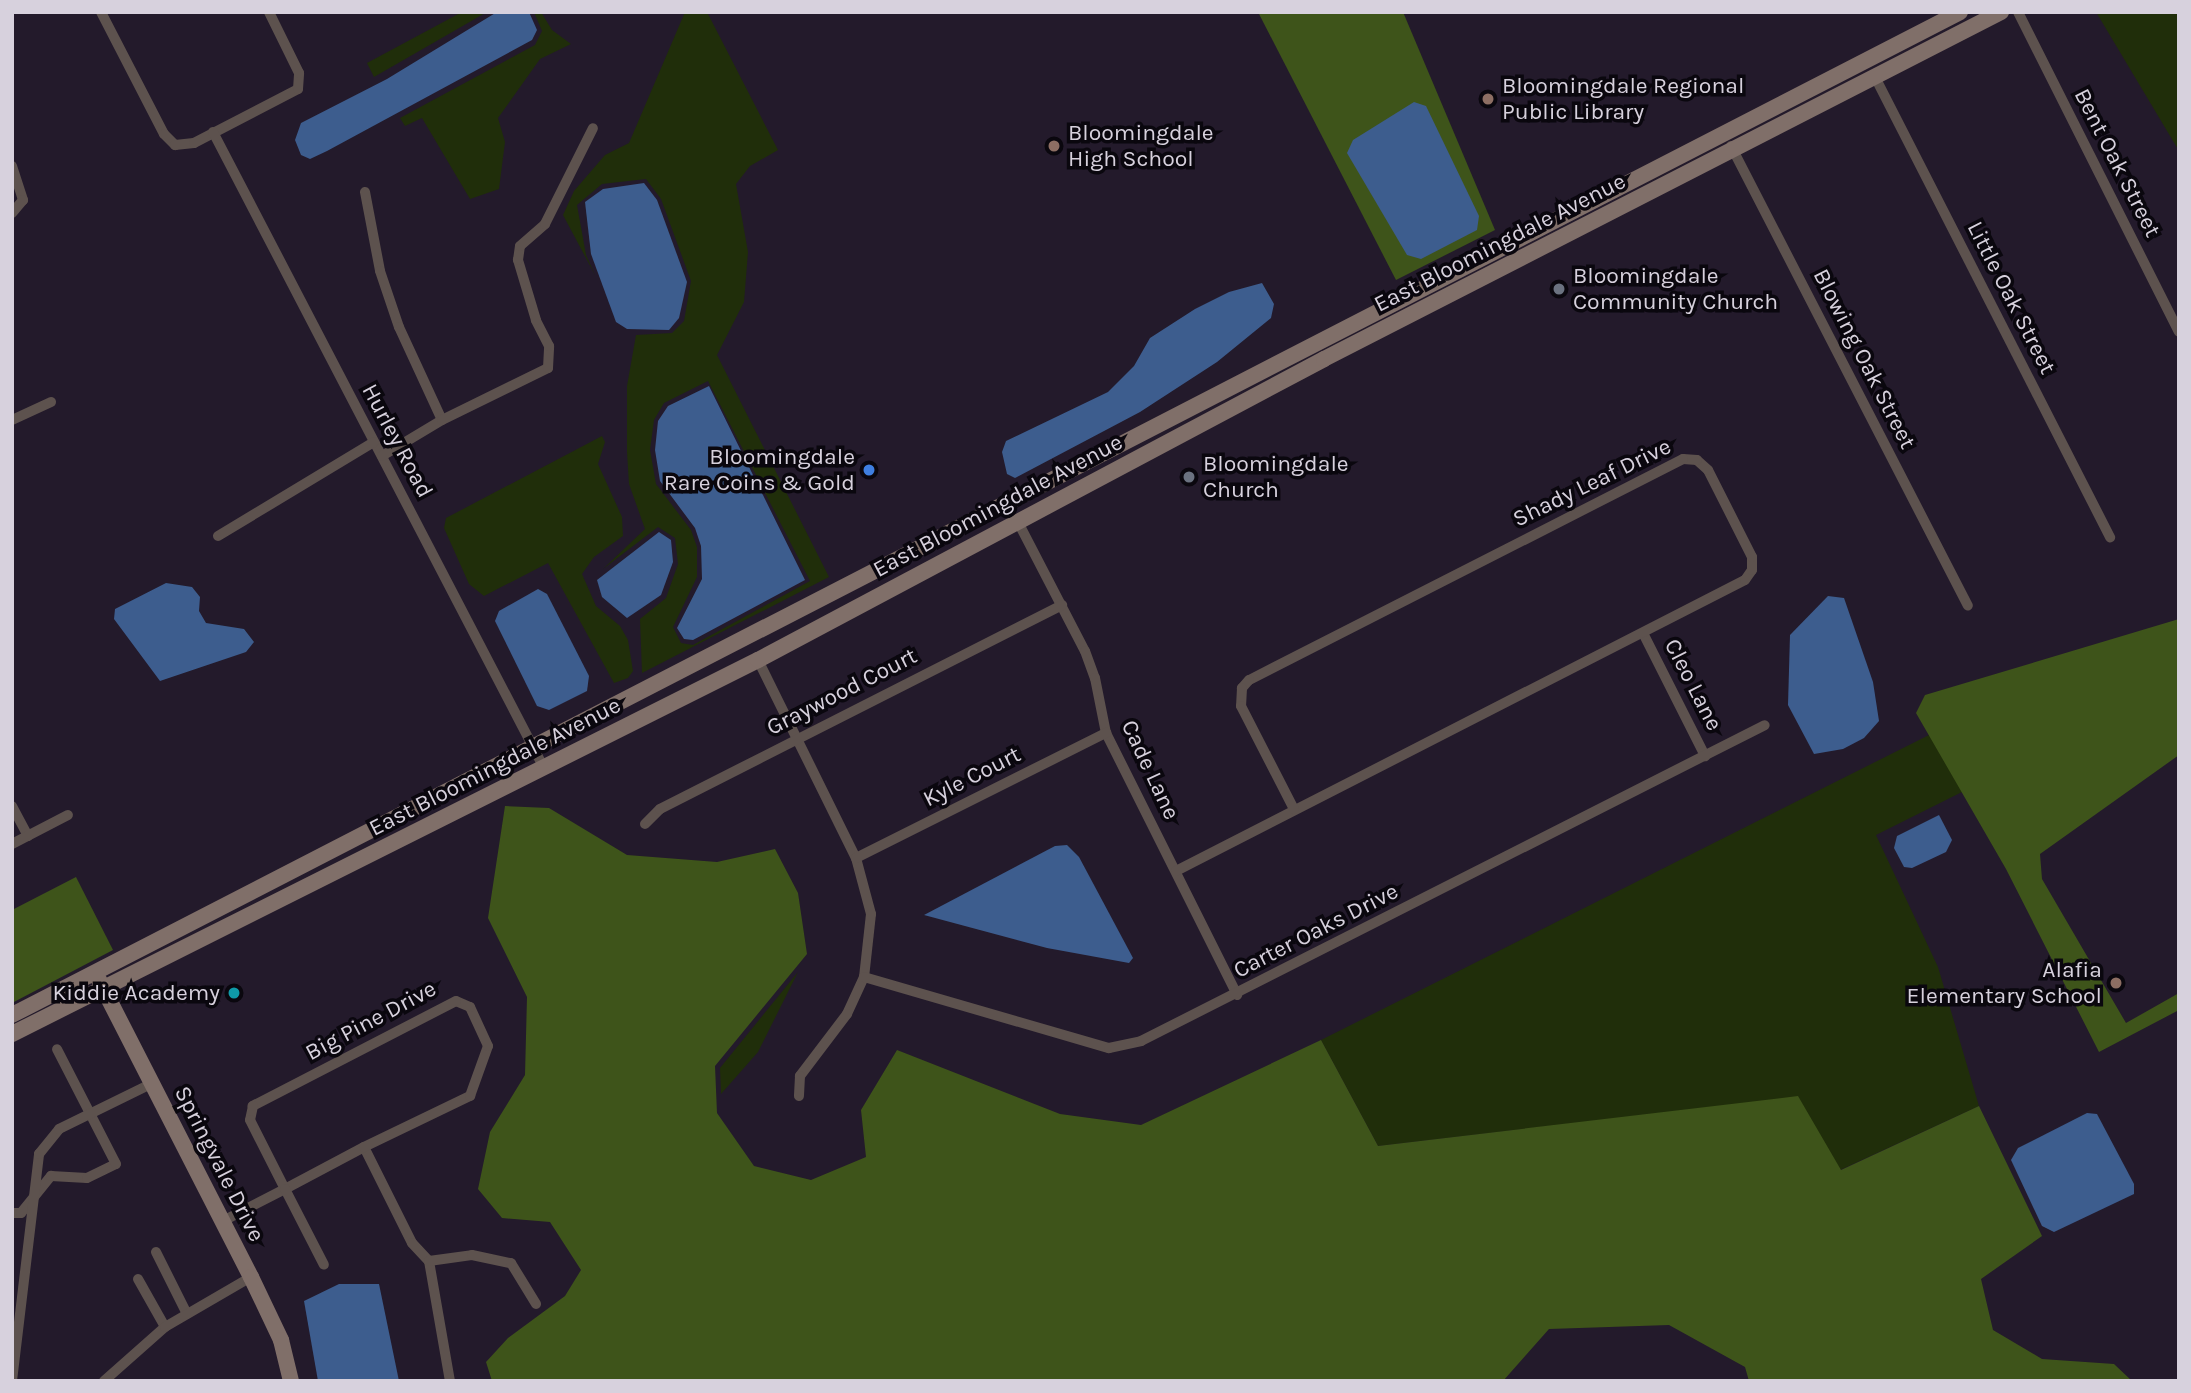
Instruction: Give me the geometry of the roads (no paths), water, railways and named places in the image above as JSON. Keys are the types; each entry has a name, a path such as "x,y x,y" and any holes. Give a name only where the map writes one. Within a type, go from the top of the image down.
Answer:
{"main road":[{"name":"East Bloomingdale Avenue","path":"12,1015 845,589 1315,341 1960,12"},
{"name":"East Bloomingdale Avenue","path":"12,1034 758,660 1324,359 2001,12"},
{"path":"1315,341 1324,359"},
{"path":"1008,503 1018,522"},
{"path":"845,589 846,613"},
{"name":"Springvale Drive","path":"96,972 251,1277 281,1340 291,1381"}],"street":[{"path":"101,12 164,134 175,145 194,143 298,89 299,74 270,12"},
{"name":"Bent Oak Street","path":"2018,12 2179,332"},
{"name":"Little Oak Street","path":"1875,77 2110,537"},
{"path":"382,456 442,419 548,368 549,346 518,260 520,246 545,224 593,128"},
{"name":"Blowing Oak Street","path":"1723,131 1968,606"},
{"name":"Hurley Road","path":"213,132 544,768"},
{"path":"12,166 23,200 12,213"},
{"path":"365,192 380,271 398,327 442,419"},
{"path":"12,420 51,402"},
{"path":"218,536 374,442"},
{"name":"Shady Leaf Drive","path":"1176,871 1745,580 1752,570 1752,557 1708,470 1698,460 1683,458 1250,680 1242,688 1241,706 1294,809"},
{"name":"Cade Lane","path":"1018,522 1062,605 1095,678 1106,733 1237,995"},
{"name":"Graywood Court","path":"645,824 660,809 1062,605"},
{"name":"Cleo Lane","path":"1643,633 1705,756"},
{"path":"758,660 856,858 871,914 864,977 847,1014 800,1076 799,1097"},
{"name":"Carter Oaks Drive","path":"864,977 1109,1048 1141,1041 1237,995 1765,725"},
{"name":"Kyle Court","path":"856,858 1106,733"},
{"path":"12,806 28,836"},
{"path":"12,844 68,815"},
{"name":"Big Pine Drive","path":"222,1222 285,1189 364,1147 470,1096 488,1046 470,1007 456,1001 253,1106 250,1120 285,1189 324,1265"},
{"path":"12,1213 21,1213 51,1176 87,1178 116,1164 57,1049"},
{"path":"16,1378 15,1341 38,1195 40,1154 60,1129 153,1083"},
{"path":"364,1147 412,1243 429,1261 450,1381"},
{"path":"156,1252 187,1314"},
{"path":"429,1261 472,1255 511,1263 537,1304"},
{"path":"104,1381 165,1327 251,1277"},
{"path":"138,1279 165,1327"}],"water":[{"path":"497,12 529,12 537,30 532,40 327,151 310,159 301,155 295,140 301,123 387,79"},
{"path":"1414,102 1426,106 1479,216 1477,230 1421,259 1407,255 1347,153 1353,140"},
{"path":"644,183 657,200 687,282 679,318 669,330 627,329 616,322 591,254 585,202 603,189"},
{"path":"1262,283 1274,304 1271,318 1217,362 1140,412 1015,478 1007,474 1002,452 1006,441 1108,392 1134,366 1150,338 1195,309 1229,292"},
{"path":"709,386 805,580 693,640 684,639 677,628 702,579 701,546 695,528 660,481 655,450 658,421 668,406"},
{"path":"659,532 671,540 673,562 661,595 627,618 602,597 597,580"},
{"path":"166,583 192,587 200,597 199,611 206,623 244,629 254,642 246,652 160,681 114,619 115,609"},
{"path":"538,589 547,594 589,676 587,691 549,710 537,706 495,621 499,611"},
{"path":"1828,596 1844,598 1873,682 1879,721 1864,738 1843,749 1814,754 1788,705 1790,635"},
{"path":"1939,815 1952,840 1946,852 1912,868 1904,867 1894,848 1897,836"},
{"path":"1067,845 1079,857 1133,958 1129,963 1047,948 924,915 1055,846"},
{"path":"2087,1113 2097,1114 2134,1184 2134,1194 2054,1232 2042,1226 2011,1160 2018,1148"},
{"path":"339,1284 379,1284 399,1381 318,1381 304,1301"}],"place":[{"name":"Bloomingdale Regional Public Library","path":"1488,99"},
{"name":"Bloomingdale High School","path":"1054,146"},
{"name":"Bloomingdale Community Church","path":"1559,289"},
{"name":"Bloomingdale Rare Coins & Gold","path":"869,470"},
{"name":"Bloomingdale Church","path":"1189,477"},
{"name":"Alafia Elementary School","path":"2116,983"},
{"name":"Kiddie Academy","path":"234,993"}]}
